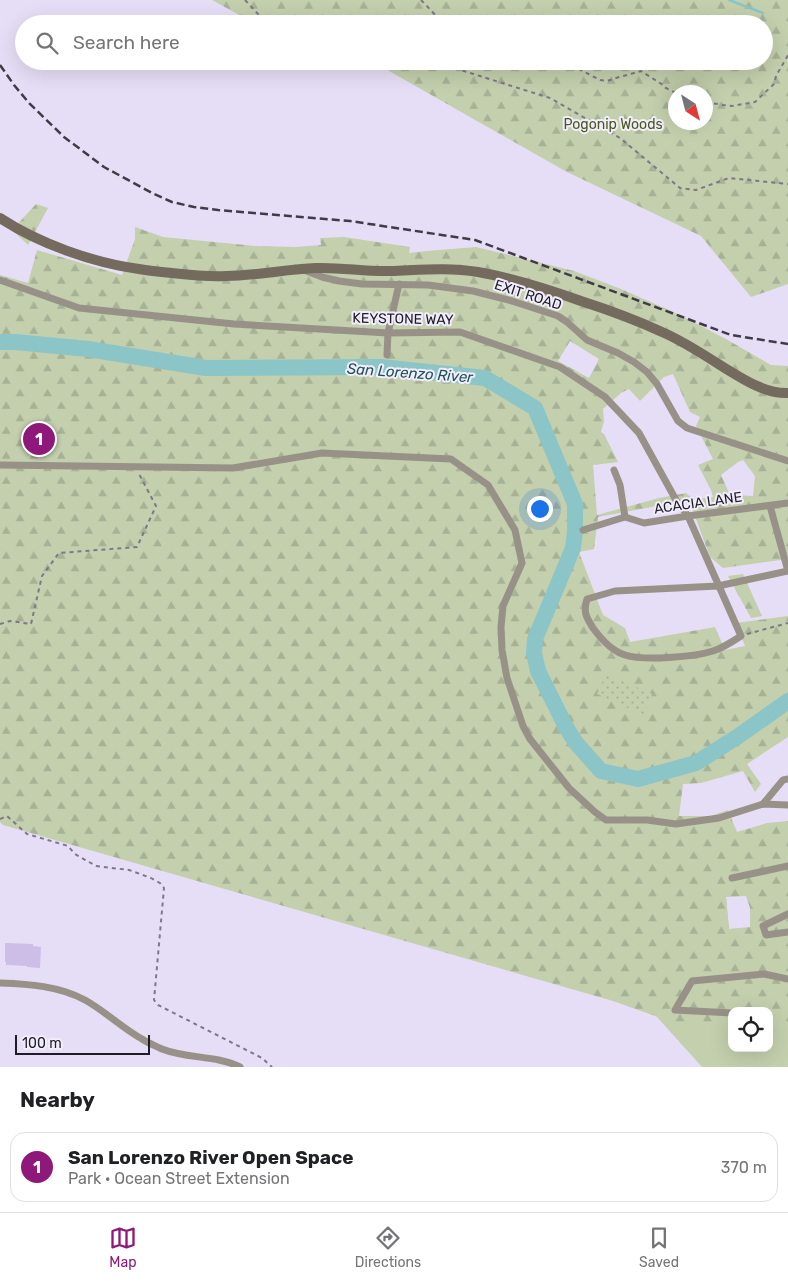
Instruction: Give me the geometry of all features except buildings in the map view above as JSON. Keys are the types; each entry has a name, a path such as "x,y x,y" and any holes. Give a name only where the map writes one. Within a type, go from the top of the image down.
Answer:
{"main road":[{"path":"0,218 22,232 66,250 106,263 138,269 198,276 227,276 316,268 362,271 447,268 507,278 547,289 664,332 757,386 788,393"}],"street":[{"name":"EXIT ROAD","path":"302,269 322,277 362,284 434,285 472,291 512,301 558,316 587,340 618,353 647,372 657,384 678,420 686,428 788,461"},
{"name":"KEYSTONE WAY","path":"0,280 79,308 234,324 388,333 460,332 560,367 605,396 639,434 676,500 688,516 741,636"},
{"path":"386,356 388,333 400,284"},
{"path":"0,465 234,468 322,453 451,459 488,485 515,530 522,563 503,606 501,627 502,650 507,678 522,726 569,788 606,820 647,820 676,824 719,818 763,804 788,805"},
{"path":"614,470 620,485 625,517"},
{"name":"ACACIA LANE","path":"583,530 625,517 644,523 788,503"},
{"path":"741,636 714,651 697,655 641,659 623,655 599,636 586,616 585,606 588,599 615,591 718,586 788,571 770,506"},
{"path":"763,804 783,780 788,779"},
{"path":"732,878 788,866"},
{"path":"788,914 764,926 766,935 788,932"},
{"path":"728,1013 675,1010 692,981 764,974 788,979"},
{"path":"0,983 43,986 71,994 85,1000 142,1040 165,1050 225,1061 240,1067"}],"path":[{"path":"245,0 260,15"},
{"path":"421,0 435,15"},
{"path":"713,103 732,106 755,102 774,84 776,76 788,54"},
{"path":"461,70 550,98 620,138 680,188 696,190 729,178 788,184"},
{"path":"580,70 600,80 607,81 641,72 668,89"},
{"path":"0,624 10,621 31,624 42,576 59,553 137,547 156,506 135,467"},
{"path":"741,636 788,623"},
{"path":"0,819 7,816 28,834 68,846 75,854 96,866 129,870 160,882 164,888 154,1000 158,1004 262,1058 272,1067"}],"green space":[{"name":"Pogonip Woods","path":"212,0 788,0 788,284 751,297 701,236 567,172 387,70 773,70 773,15 239,15"},
{"path":"36,204 48,208 28,245 12,230"},
{"path":"135,227 163,237 255,246 296,247 321,245 320,238 344,237 410,247 409,253 476,247 574,271 680,315 771,365 788,366 788,559 723,568 710,557 689,500 598,517 594,549 579,552 603,615 625,628 630,642 715,627 725,650 745,646 736,623 788,616 788,737 747,764 761,784 755,792 743,771 701,783 683,784 679,816 711,816 728,810 737,832 767,823 788,821 788,1024 773,1024 773,1007 728,1007 728,1025 666,1026 658,1017 613,1001 3,825 0,822 0,275 28,283 37,250 122,275 135,239","holes":["570,341 599,359 589,378 558,361","673,374 690,412 700,417 696,426 713,459 698,465 713,497 695,498 686,493 659,498 597,515 593,465 618,462 604,434 601,432 604,421 603,409 621,393 629,389 640,401 664,377","743,460 755,476 753,496 730,495 721,475","746,896 750,908 750,927 729,929 726,897"]},
{"path":"743,574 762,616 751,618 728,576"},
{"path":"606,674 652,694 643,715 597,694"},
{"path":"676,842 723,865 729,929 750,928 788,912 788,1067 702,1067 657,1017"}],"waterway":[{"path":"729,0 763,13"},
{"name":"San Lorenzo River","path":"0,342 88,349 206,368 381,367 485,378 535,408 575,504 573,548 535,639 534,653 538,671 566,727 576,743 601,771 638,779 696,763 788,701"}],"railway":[{"path":"0,65 29,103 64,137 104,167 172,202 218,210 350,221 475,240 731,335 788,344"}],"place":[{"name":"San Lorenzo River Open Space","path":"39,439"}]}
